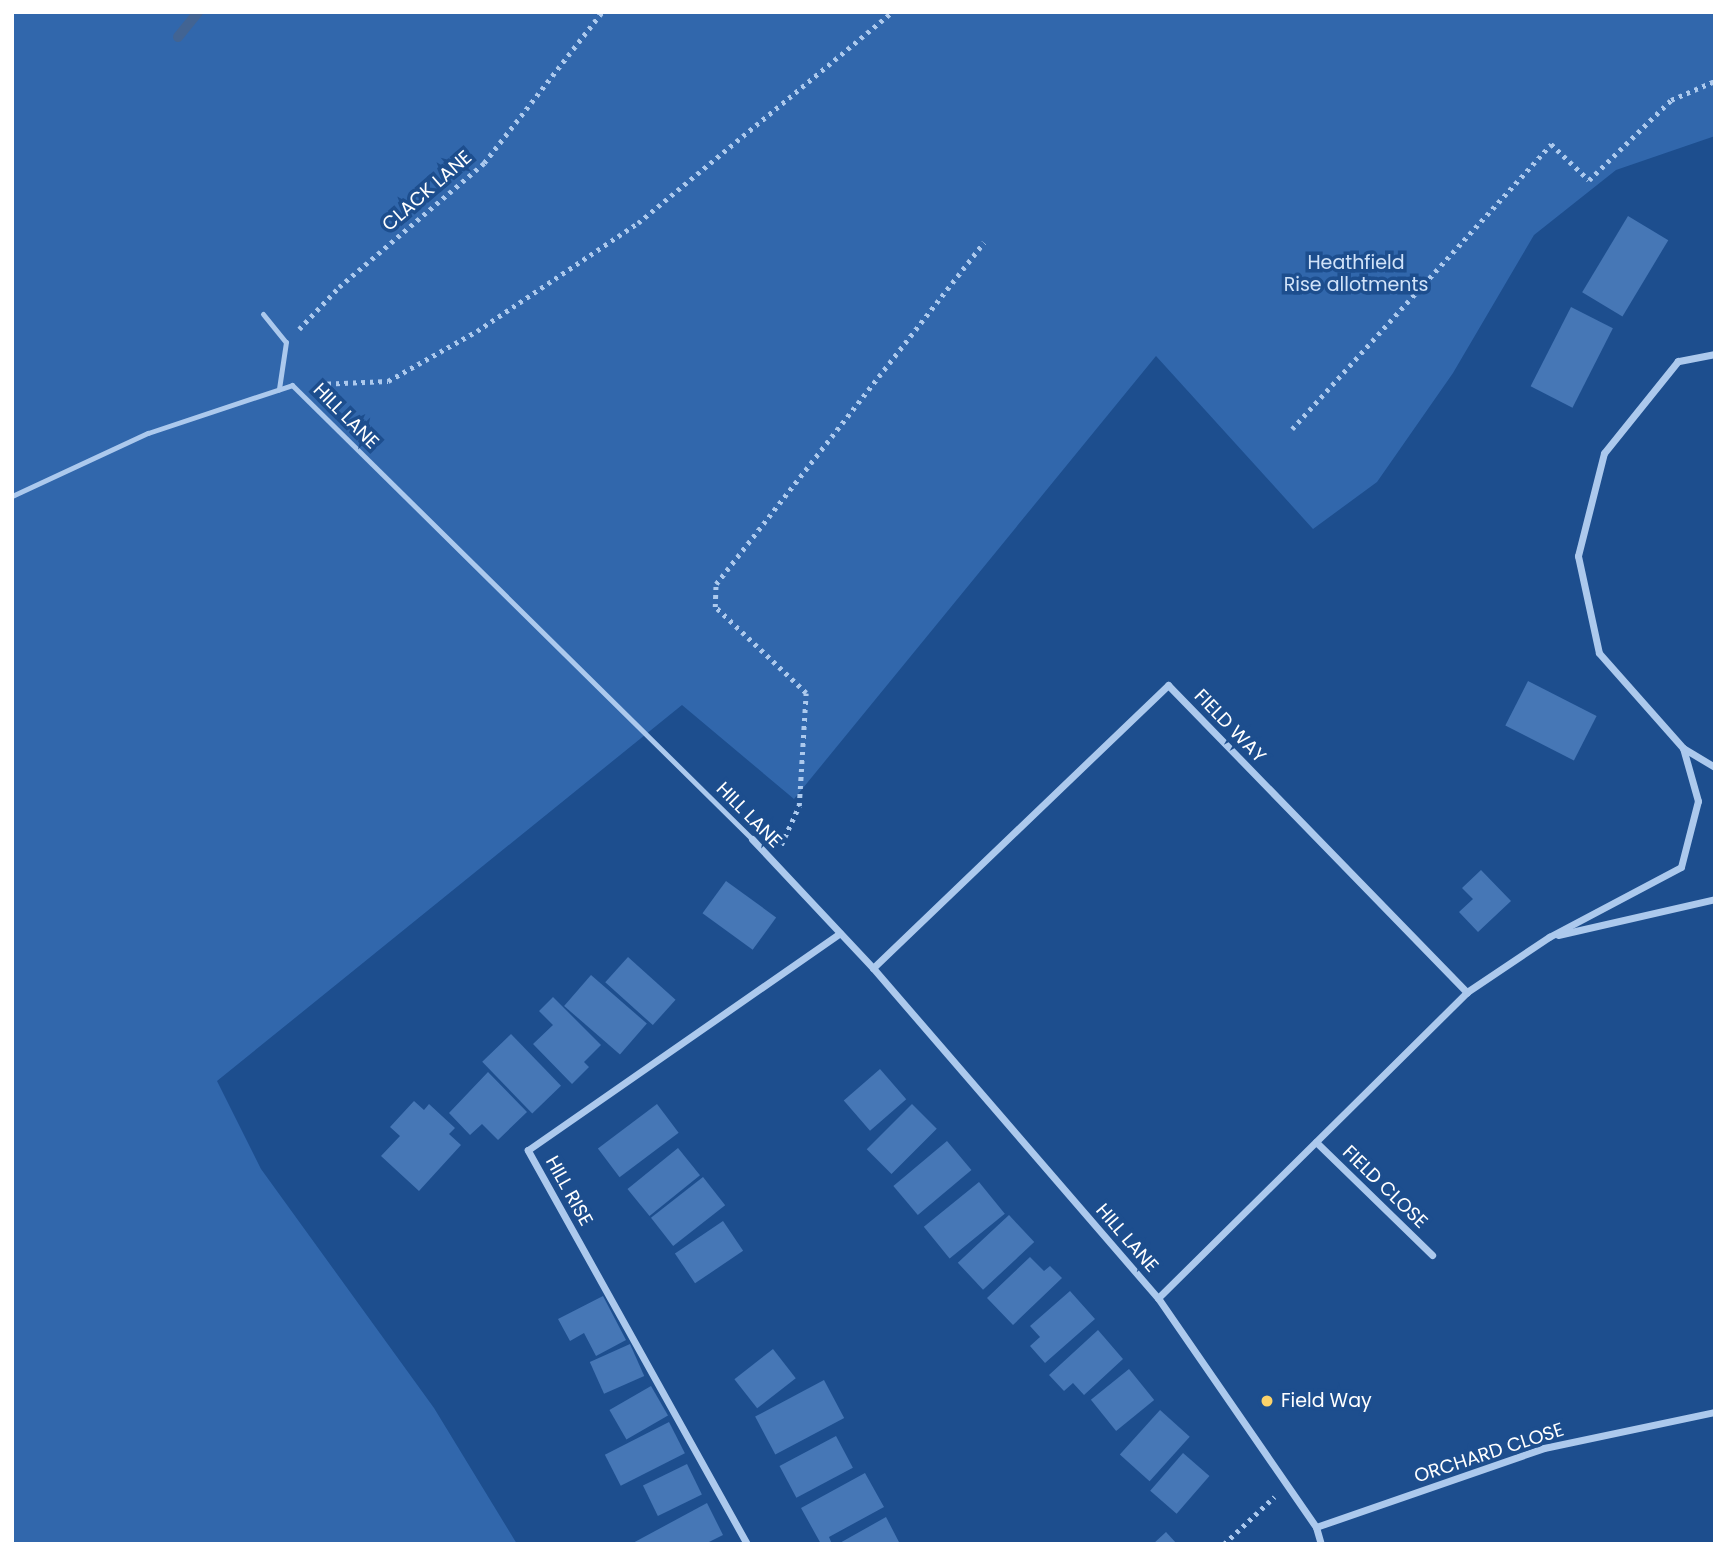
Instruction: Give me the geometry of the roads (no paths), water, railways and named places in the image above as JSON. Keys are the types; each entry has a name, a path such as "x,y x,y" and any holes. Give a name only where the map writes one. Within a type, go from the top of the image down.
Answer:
{"street":[{"path":"1715,354 1678,361 1604,453 1578,556 1599,653 1683,748 1715,767"},
{"name":"FIELD WAY","path":"873,968 1168,685 1467,992"},
{"path":"1158,1298 1467,992 1549,937 1681,867 1698,801 1683,748"},
{"name":"HILL LANE","path":"752,839 873,968 1158,1298 1316,1527 1321,1544"},
{"path":"1549,937 1715,899"},
{"name":"HILL RISE","path":"747,1544 528,1150 840,933"},
{"name":"FIELD CLOSE","path":"1315,1142 1432,1255"},
{"name":"ORCHARD CLOSE","path":"1316,1527 1544,1448 1715,1412"}],"lane":[{"path":"263,314 286,342 279,389"},
{"name":"HILL LANE","path":"12,496 148,433 292,385 752,839"}],"waterway":[{"path":"178,37 198,12"}],"place":[{"name":"Field Way","path":"1267,1401"}],"park label":[{"name":"Heathfield Rise allotments","path":"1356,274"}]}
